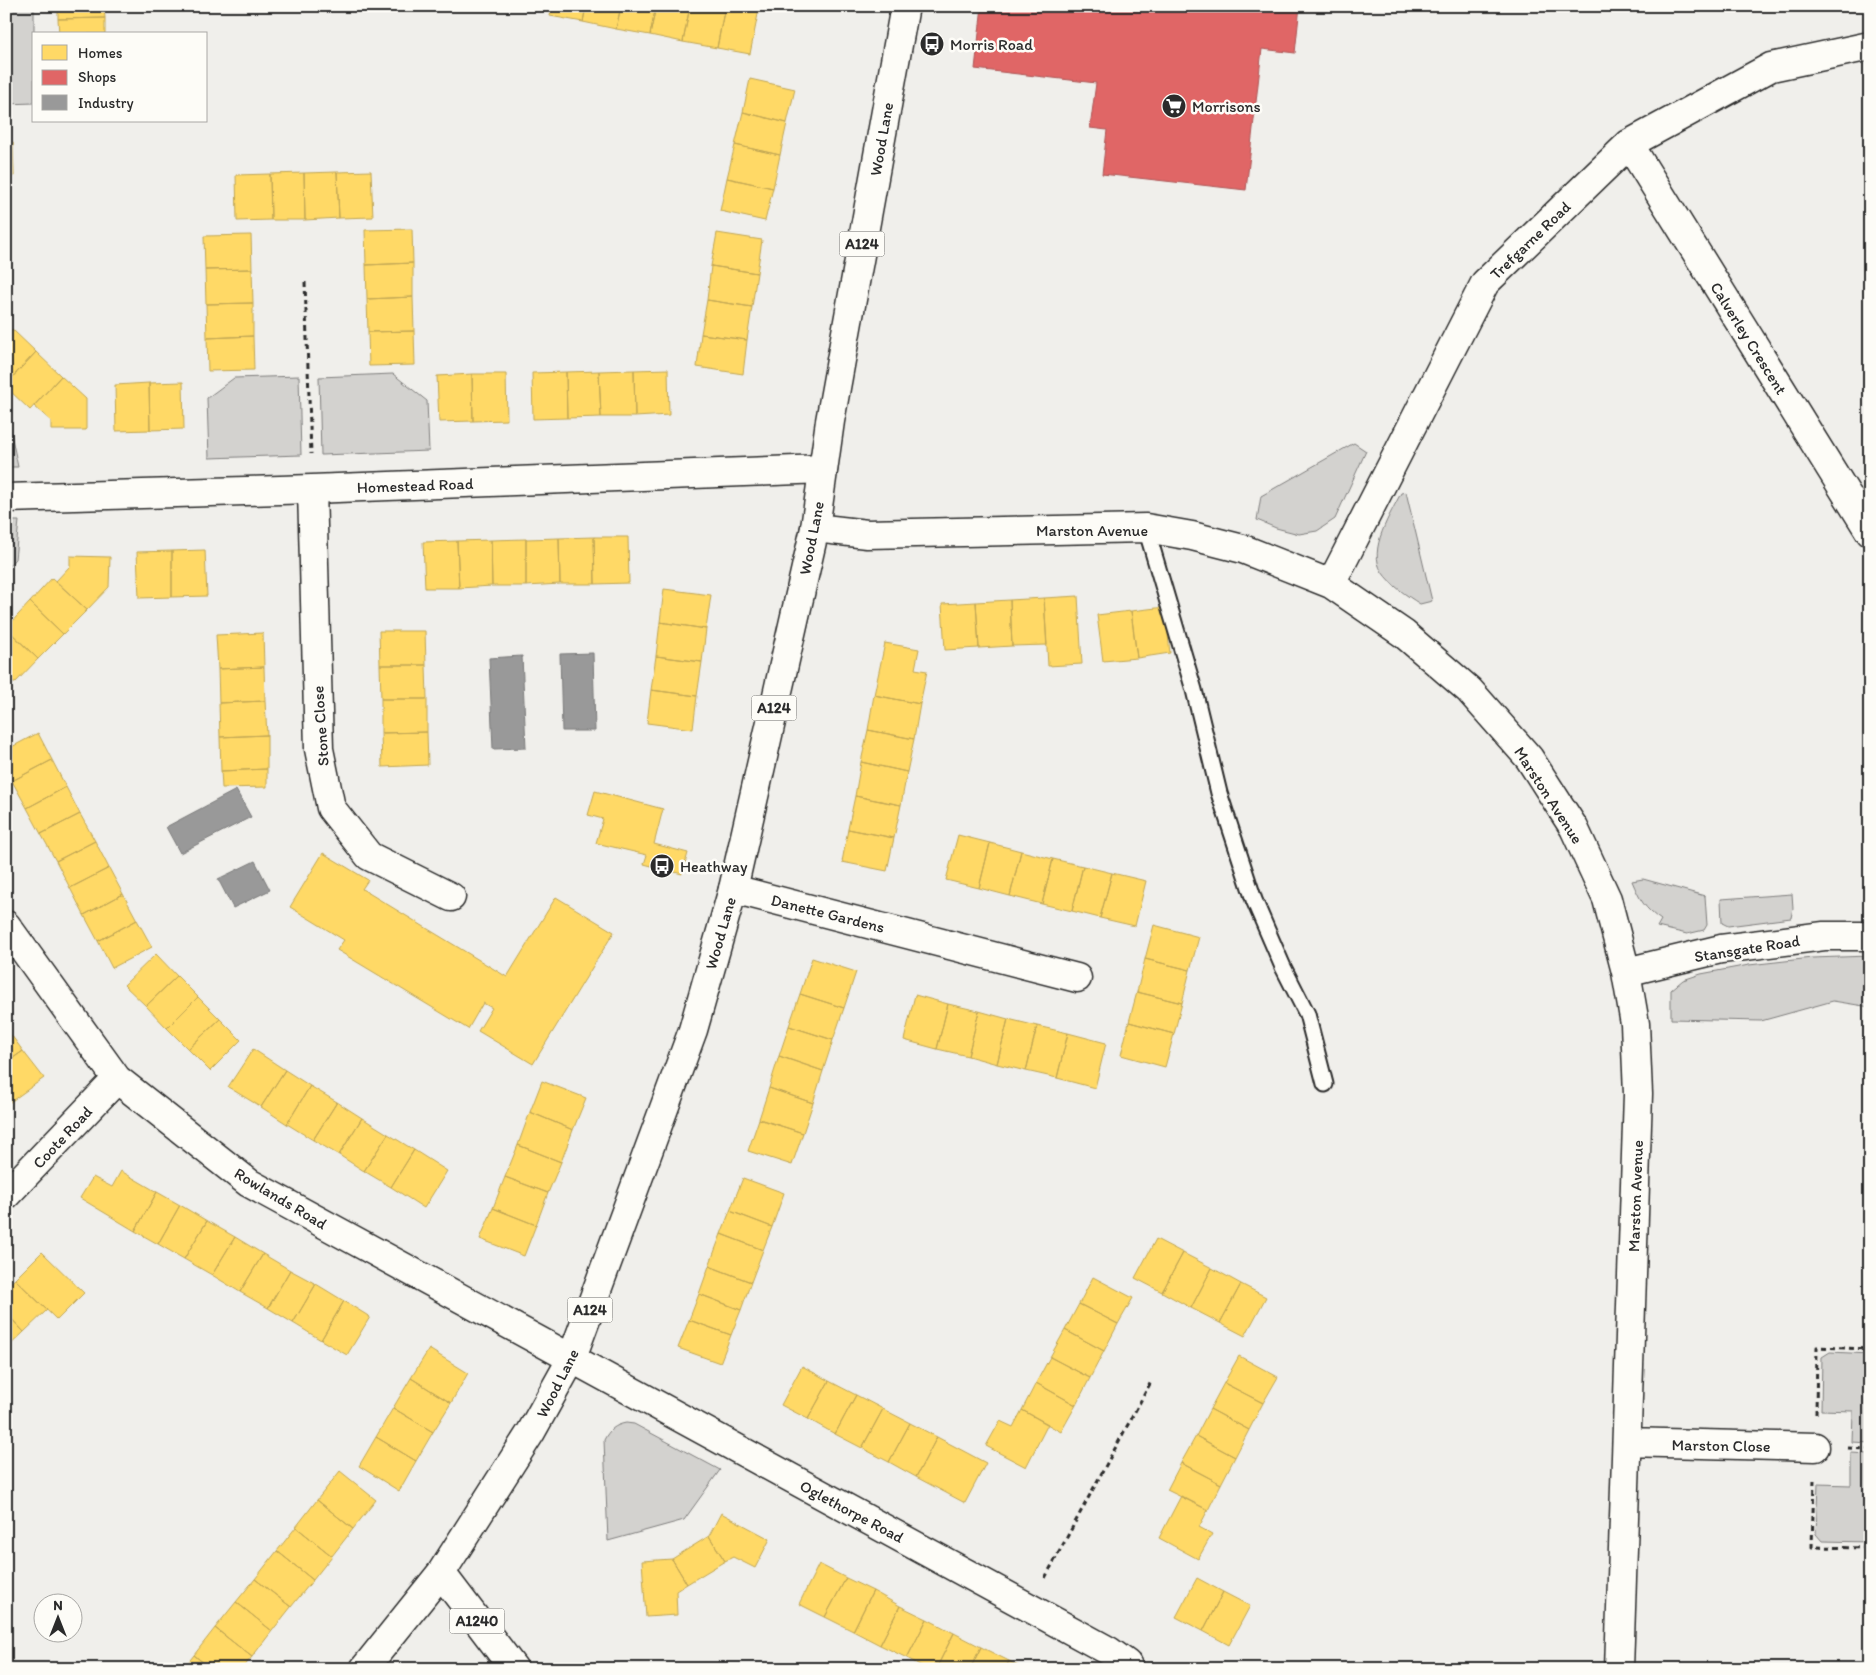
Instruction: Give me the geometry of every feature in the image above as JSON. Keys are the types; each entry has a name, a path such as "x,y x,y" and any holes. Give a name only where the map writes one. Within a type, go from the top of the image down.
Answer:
{"street":[{"name":"Wood Lane","path":"364,1669 441,1574 531,1432 571,1360 693,1030 732,889 815,528 834,402 905,6"},
{"name":"Trefgarne Road","path":"1332,584 1485,283 1629,144 1772,67 1870,46"},
{"name":"Calverley Crescent","path":"1629,144 1870,532"},
{"name":"Homestead Road","path":"6,498 312,489 823,469"},
{"name":"Stone Close","path":"312,489 319,749 331,808 369,856 451,897"},
{"name":"Marston Avenue","path":"815,528 868,534 1146,528 1192,536 1243,549 1332,584 1404,634 1469,690 1529,758 1574,828 1607,899 1626,972 1635,1024 1638,1094 1619,1669"},
{"name":"Danette Gardens","path":"732,889 1077,978"},
{"name":"Rowlands Road","path":"6,925 117,1079 249,1183 571,1360"},
{"name":"Stansgate Road","path":"1626,972 1721,949 1824,936 1870,936"},
{"name":"Coote Road","path":"6,1195 117,1079"},
{"name":"Oglethorpe Road","path":"571,1360 1109,1650 1126,1664 1129,1669"},
{"name":"Marston Close","path":"1627,1442 1815,1447"},
{"name":"A1240","path":"441,1574 514,1669"}],"lane":[{"path":"1146,528 1194,690 1219,793 1254,900 1283,967 1308,1014 1325,1084"}],"path":[{"path":"305,282 312,489"},
{"path":"1817,1347 1870,1349"},
{"path":"1030,1608 1152,1380"}],"shaded area":[{"path":"6,6 34,6 32,103 6,104"},
{"path":"393,374 427,401 429,451 321,455 319,377"},
{"path":"299,376 301,455 209,458 207,398 234,378"},
{"path":"6,421 9,424 18,467 6,467"},
{"path":"1354,443 1366,451 1335,519 1317,531 1299,534 1276,528 1257,520 1261,496"},
{"path":"1406,492 1432,601 1420,604 1390,581 1382,572 1378,563 1377,553 1382,532 1401,493"},
{"path":"6,521 19,521 15,559 6,569"},
{"path":"1643,879 1705,896 1707,925 1704,930 1687,934 1657,927 1661,920 1650,912 1643,903 1632,881"},
{"path":"1792,894 1793,908 1791,918 1728,926 1722,923 1721,899"},
{"path":"1870,956 1870,1007 1833,1001 1761,1021 1671,1019 1671,990 1683,980 1701,974 1749,965 1812,958"},
{"path":"1830,1352 1870,1354 1870,1443 1852,1442 1853,1411 1821,1410 1822,1357"},
{"path":"626,1423 634,1424 720,1470 684,1520 608,1541 604,1440 613,1428"},
{"path":"1851,1453 1870,1454 1870,1542 1822,1541 1816,1534 1818,1484 1851,1485"}],"building: Homes":[{"path":"58,6 104,6 105,18 58,19"},
{"path":"552,6 586,6 583,22 550,16"},
{"path":"586,6 621,6 616,29 583,22"},
{"path":"621,6 656,6 650,35 616,29"},
{"path":"656,6 690,6 683,42 650,35"},
{"path":"690,6 725,6 717,48 683,42"},
{"path":"725,6 744,6 759,9 750,54 717,48"},
{"path":"105,18 105,32 59,32 58,19"},
{"path":"750,79 795,89 787,123 743,112"},
{"path":"743,112 787,123 780,155 735,145"},
{"path":"6,142 13,142 14,176 6,176"},
{"path":"735,145 780,155 773,188 727,178"},
{"path":"371,171 373,217 339,218 337,172"},
{"path":"337,172 339,218 305,220 304,173"},
{"path":"304,173 305,220 271,220 270,174"},
{"path":"270,174 271,220 237,221 236,175"},
{"path":"727,178 773,188 765,221 720,211"},
{"path":"412,229 413,263 366,265 365,230"},
{"path":"717,233 762,240 757,273 711,266"},
{"path":"251,235 252,269 205,270 204,236"},
{"path":"413,263 413,297 367,299 366,265"},
{"path":"711,266 757,273 752,307 707,300"},
{"path":"252,269 253,303 206,304 205,270"},
{"path":"413,297 414,331 368,332 367,299"},
{"path":"707,300 752,307 747,340 701,334"},
{"path":"253,303 253,336 207,338 206,304"},
{"path":"12,329 36,352 6,384 6,335"},
{"path":"414,331 415,365 369,366 368,332"},
{"path":"701,334 747,340 743,374 697,367"},
{"path":"253,336 254,370 208,371 207,338"},
{"path":"36,352 61,376 30,410 6,387 6,384"},
{"path":"668,369 669,415 635,417 634,370"},
{"path":"634,370 635,417 601,417 599,371"},
{"path":"599,371 601,417 567,418 566,372"},
{"path":"566,372 567,418 533,419 532,373"},
{"path":"472,374 473,421 439,422 437,376"},
{"path":"472,374 506,374 507,420 473,421"},
{"path":"61,376 86,399 86,430 51,430 51,421 34,406"},
{"path":"183,382 184,429 150,430 149,383"},
{"path":"149,383 150,430 116,431 115,385"},
{"path":"594,537 595,584 560,584 559,538"},
{"path":"594,537 628,537 629,583 595,584"},
{"path":"559,538 560,584 526,586 526,539"},
{"path":"526,539 526,586 492,586 491,540"},
{"path":"491,540 492,586 459,588 457,541"},
{"path":"457,541 459,588 425,588 423,542"},
{"path":"205,550 207,596 172,597 172,551"},
{"path":"172,551 172,597 139,598 137,552"},
{"path":"70,556 110,557 109,587 87,610 56,581 70,566"},
{"path":"52,578 87,610 63,634 30,602"},
{"path":"664,589 711,595 706,629 660,622"},
{"path":"1078,596 1082,664 1048,666 1044,598"},
{"path":"1044,598 1047,645 1012,646 1010,600"},
{"path":"1010,600 1012,646 979,648 976,602"},
{"path":"30,602 63,634 38,659 6,628"},
{"path":"976,602 979,648 945,650 942,604"},
{"path":"1165,607 1170,653 1137,658 1131,611"},
{"path":"1131,611 1137,658 1103,661 1097,615"},
{"path":"660,622 706,629 702,662 656,656"},
{"path":"9,631 38,659 15,683 6,683 6,634"},
{"path":"379,631 425,631 426,665 380,665"},
{"path":"263,633 264,667 218,669 216,635"},
{"path":"885,643 919,649 915,669 927,671 920,704 874,695"},
{"path":"656,656 702,662 697,696 651,690"},
{"path":"380,665 426,665 427,699 381,699"},
{"path":"264,667 265,701 219,703 218,669"},
{"path":"651,690 697,696 693,729 647,723"},
{"path":"874,695 920,704 914,739 868,730"},
{"path":"381,699 427,699 427,732 381,733"},
{"path":"265,701 267,735 220,737 219,703"},
{"path":"868,730 914,739 907,772 861,762"},
{"path":"427,732 428,765 382,767 381,733"},
{"path":"38,733 52,760 12,781 6,770 6,750"},
{"path":"267,735 267,769 221,771 220,737"},
{"path":"52,760 66,787 27,808 12,781"},
{"path":"861,762 907,772 901,805 855,796"},
{"path":"267,769 267,787 222,788 221,771"},
{"path":"66,787 80,814 41,834 27,808"},
{"path":"595,791 663,809 654,844 688,853 682,874 644,864 647,855 596,843 603,819 588,815"},
{"path":"855,796 901,805 894,838 848,829"},
{"path":"80,814 95,841 56,861 41,834"},
{"path":"848,829 894,838 887,871 842,862"},
{"path":"958,835 990,843 979,888 946,880"},
{"path":"95,841 109,868 70,888 56,861"},
{"path":"990,843 1021,851 1010,896 979,888"},
{"path":"1021,851 1053,859 1042,904 1010,896"},
{"path":"323,853 368,880 362,889 507,977 556,897 614,932 533,1064 478,1031 492,1008 483,1003 468,1029 337,950 344,940 290,907"},
{"path":"1053,859 1083,866 1072,911 1042,904"},
{"path":"1083,866 1112,873 1100,918 1072,911"},
{"path":"109,868 123,894 84,915 70,888"},
{"path":"1112,873 1146,881 1135,926 1100,918"},
{"path":"123,894 137,920 98,941 84,915"},
{"path":"137,920 152,947 112,968 98,941"},
{"path":"1154,925 1199,937 1190,970 1145,959"},
{"path":"156,954 177,976 146,1006 124,985"},
{"path":"812,958 856,972 844,1008 800,994"},
{"path":"1145,959 1190,970 1182,1003 1137,992"},
{"path":"177,976 198,997 167,1028 146,1006"},
{"path":"1137,992 1182,1003 1174,1034 1129,1022"},
{"path":"800,994 844,1008 833,1040 789,1026"},
{"path":"915,995 948,1004 937,1049 904,1040"},
{"path":"198,997 220,1019 188,1049 167,1028"},
{"path":"948,1004 979,1011 968,1056 937,1049"},
{"path":"979,1011 1008,1019 997,1064 968,1056"},
{"path":"220,1019 241,1040 210,1071 188,1049"},
{"path":"1008,1019 1037,1026 1026,1071 997,1064"},
{"path":"1129,1022 1174,1034 1165,1067 1121,1055"},
{"path":"789,1026 833,1040 823,1071 779,1056"},
{"path":"1037,1026 1068,1033 1057,1078 1026,1071"},
{"path":"6,1028 23,1051 6,1063"},
{"path":"1068,1033 1106,1043 1095,1088 1057,1078"},
{"path":"253,1049 285,1070 261,1107 228,1087"},
{"path":"23,1051 44,1078 6,1105 6,1063"},
{"path":"779,1056 823,1071 813,1103 769,1088"},
{"path":"285,1070 310,1086 287,1124 261,1107"},
{"path":"542,1081 586,1098 573,1130 530,1112"},
{"path":"310,1086 337,1102 313,1140 287,1124"},
{"path":"769,1088 813,1103 803,1133 759,1119"},
{"path":"337,1102 362,1118 339,1155 313,1140"},
{"path":"530,1112 573,1130 561,1162 518,1145"},
{"path":"362,1118 388,1134 364,1171 339,1155"},
{"path":"759,1119 803,1133 792,1165 748,1151"},
{"path":"388,1134 414,1150 391,1187 364,1171"},
{"path":"518,1145 561,1162 548,1193 505,1177"},
{"path":"414,1150 447,1171 424,1208 391,1187"},
{"path":"121,1171 157,1192 135,1231 80,1198 93,1177 112,1187"},
{"path":"505,1177 548,1193 536,1225 493,1208"},
{"path":"743,1178 784,1193 772,1227 730,1211"},
{"path":"157,1192 180,1205 158,1244 135,1231"},
{"path":"180,1205 207,1221 184,1259 158,1244"},
{"path":"493,1208 536,1225 524,1256 480,1239"},
{"path":"730,1211 772,1227 763,1250 721,1234"},
{"path":"207,1221 235,1237 212,1275 184,1259"},
{"path":"721,1234 763,1250 751,1282 709,1266"},
{"path":"235,1237 263,1254 240,1292 212,1275"},
{"path":"1156,1239 1183,1253 1162,1292 1135,1278"},
{"path":"42,1252 84,1293 57,1320 15,1279"},
{"path":"1183,1253 1212,1268 1191,1308 1162,1292"},
{"path":"263,1254 290,1270 268,1308 240,1292"},
{"path":"709,1266 751,1282 741,1310 699,1294"},
{"path":"1212,1268 1241,1284 1220,1323 1191,1308"},
{"path":"290,1270 316,1284 293,1323 268,1308"},
{"path":"1093,1277 1133,1298 1118,1324 1079,1304"},
{"path":"15,1279 47,1310 24,1332 6,1313 6,1287"},
{"path":"316,1284 344,1301 321,1340 293,1323"},
{"path":"1241,1284 1266,1297 1245,1336 1220,1323"},
{"path":"699,1294 741,1310 731,1335 689,1320"},
{"path":"344,1301 370,1317 347,1355 321,1340"},
{"path":"1079,1304 1118,1324 1104,1351 1065,1330"},
{"path":"6,1313 24,1332 6,1349"},
{"path":"689,1320 731,1335 720,1363 678,1348"},
{"path":"1065,1330 1104,1351 1090,1378 1050,1357"},
{"path":"429,1349 468,1373 451,1403 411,1378"},
{"path":"1239,1356 1278,1377 1263,1403 1224,1383"},
{"path":"1050,1357 1090,1378 1076,1405 1036,1383"},
{"path":"802,1366 829,1381 808,1419 781,1405"},
{"path":"411,1378 451,1403 433,1432 393,1408"},
{"path":"829,1381 856,1395 835,1434 808,1419"},
{"path":"1036,1383 1076,1405 1061,1432 1022,1410"},
{"path":"1224,1383 1263,1403 1249,1430 1210,1409"},
{"path":"856,1395 883,1409 862,1448 835,1434"},
{"path":"393,1408 433,1432 416,1461 376,1437"},
{"path":"883,1409 910,1423 889,1462 862,1448"},
{"path":"1210,1409 1249,1430 1235,1457 1196,1436"},
{"path":"1022,1410 1048,1424 1026,1467 986,1446 1000,1421 1013,1427"},
{"path":"910,1423 937,1437 916,1477 889,1462"},
{"path":"1196,1436 1235,1457 1221,1484 1181,1463"},
{"path":"376,1437 416,1461 399,1491 359,1466"},
{"path":"937,1437 986,1463 965,1503 916,1477"},
{"path":"1181,1463 1221,1484 1208,1510 1167,1490"},
{"path":"340,1471 376,1500 353,1529 317,1500"},
{"path":"1181,1496 1208,1510 1199,1527 1212,1534 1198,1559 1159,1538"},
{"path":"317,1500 353,1529 332,1556 296,1527"},
{"path":"721,1513 770,1539 755,1568 733,1557 725,1561 709,1536"},
{"path":"296,1527 332,1556 313,1580 277,1551"},
{"path":"709,1536 725,1561 687,1584 672,1559"},
{"path":"277,1551 313,1580 291,1607 255,1579"},
{"path":"672,1559 687,1584 676,1591 677,1615 646,1617 642,1561"},
{"path":"819,1564 846,1578 825,1617 799,1604"},
{"path":"846,1578 873,1591 853,1631 825,1617"},
{"path":"1197,1578 1223,1592 1203,1631 1176,1617"},
{"path":"255,1579 291,1607 272,1631 236,1602"},
{"path":"873,1591 900,1606 880,1645 853,1631"},
{"path":"1223,1592 1250,1606 1229,1645 1203,1631"},
{"path":"236,1602 272,1631 252,1657 215,1628"},
{"path":"900,1606 927,1619 907,1658 880,1645"},
{"path":"927,1619 954,1633 936,1669 927,1669 907,1658"},
{"path":"215,1628 252,1657 242,1669 211,1669 194,1655"},
{"path":"954,1633 981,1647 970,1669 936,1669"},
{"path":"981,1647 1009,1661 1005,1669 970,1669"},
{"path":"194,1655 211,1669 183,1669"},
{"path":"1009,1661 1024,1669 1005,1669"}],"building: Shops":[{"name":"Morrisons","path":"982,6 1300,6 1295,53 1262,49 1246,190 1102,174 1107,130 1090,128 1096,83 975,69"}],"building: Industry":[{"path":"593,653 595,731 562,731 560,654"},
{"path":"522,656 526,748 493,749 489,658"},
{"path":"236,790 251,817 180,853 166,827"},
{"path":"255,861 270,890 233,908 218,879"}],"place":[{"name":"Morris Road","path":"932,44"},
{"name":"Morrisons","path":"1174,106"},
{"name":"Heathway","path":"662,866"}]}
